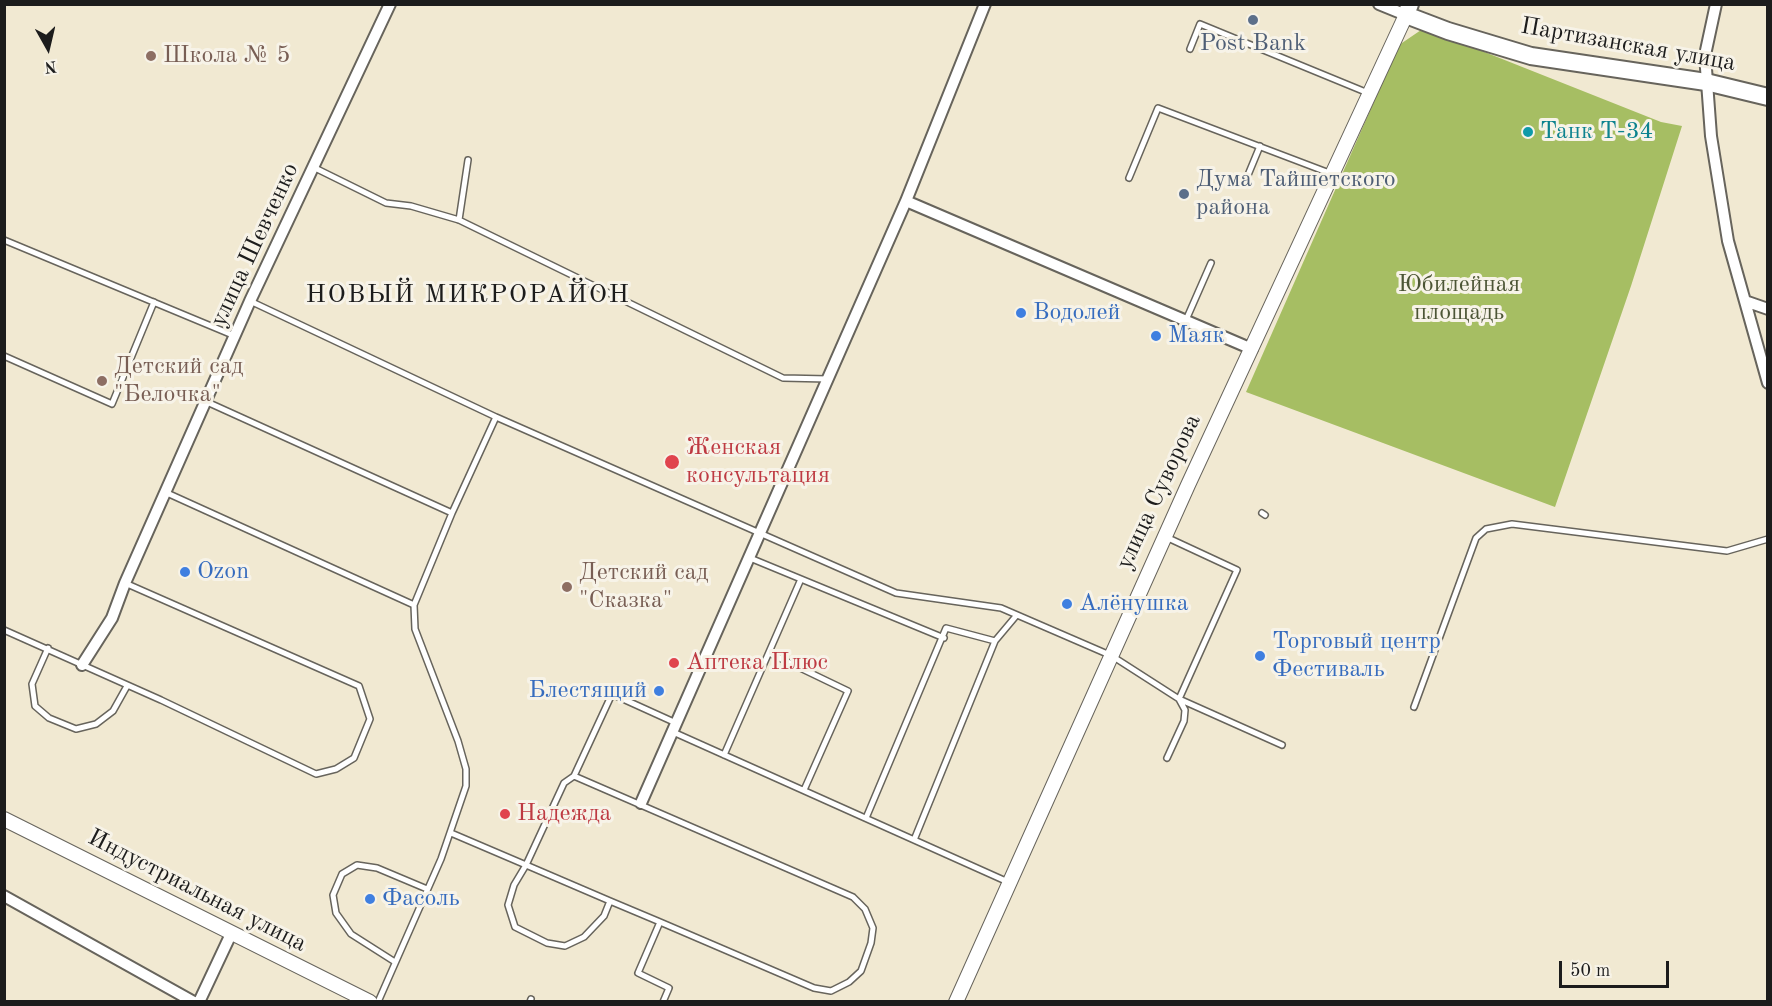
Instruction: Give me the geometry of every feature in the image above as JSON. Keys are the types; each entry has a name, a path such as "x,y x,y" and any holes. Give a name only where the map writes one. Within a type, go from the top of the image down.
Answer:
{"main road":[{"name":"Партизанская улица","path":"1408,10 1448,31 1531,56 1706,82 1767,97"}],"street":[{"name":"улица Шевченко","path":"82,665 112,618 250,301 390,4"},
{"path":"641,803 906,201 986,4"},
{"name":"Партизанская улица","path":"1378,4 1408,10"},
{"path":"1716,4 1705,55 1711,136 1728,241 1767,383"},
{"name":"улица Суворова","path":"956,1002 1165,537 1408,10"},
{"path":"906,201 1252,349"},
{"path":"1745,301 1767,309"},
{"name":"Индустриальная улица","path":"4,819 370,1002"},
{"path":"4,896 194,1002"},
{"path":"200,1002 231,934"}],"lane":[{"path":"1191,49 1200,24 1370,94"},
{"path":"1129,178 1158,108 1332,174"},
{"path":"1248,175 1260,146"},
{"path":"459,220 468,160"},
{"path":"313,167 386,203 411,206 459,220 783,378 828,379"},
{"path":"4,240 236,336"},
{"path":"1186,320 1211,263"},
{"path":"250,301 496,417 759,535 896,593 1001,608 1112,656 1179,699 1282,745"},
{"path":"4,356 112,404 154,302"},
{"path":"207,402 452,513"},
{"path":"378,1002 451,833 466,786 466,769 458,741 415,629 414,605 452,513 496,417"},
{"path":"167,493 414,605"},
{"path":"1414,706 1476,538 1486,529 1512,524 1727,551 1767,538"},
{"path":"1165,537 1237,570 1179,699"},
{"path":"750,558 944,638"},
{"path":"724,755 801,579"},
{"path":"4,630 48,648 316,774 336,769 354,758 370,719 359,686 125,584"},
{"path":"914,840 995,641 1016,616"},
{"path":"866,818 944,638 946,628 995,641"},
{"path":"48,648 32,684 35,706 50,718 76,729 96,724 113,711 127,686"},
{"path":"769,653 848,691 804,790"},
{"path":"610,901 604,916 584,937 565,946 547,943 515,927 508,905 514,885 526,865 564,783 574,776 612,694 724,755 1010,882"},
{"path":"1167,758 1184,721 1185,710 1179,699"},
{"path":"451,833 814,988 831,991 849,982 861,971 871,943 873,928 865,909 853,897 641,803 574,776"},
{"path":"395,962 351,934 336,913 333,895 342,874 357,865 377,868 428,889"},
{"path":"660,922 638,974 669,988 663,1002"}],"green space":[{"name":"Юбилейная площадь","path":"1424,28 1661,122 1682,126 1631,286 1555,507 1246,392 1399,45"}],"place":[{"name":"Post Bank","path":"1253,20"},
{"name":"Школа № 5","path":"151,56"},
{"name":"Танк Т-34","path":"1528,132"},
{"name":"Дума Тайшетского района","path":"1184,194"},
{"name":"Водолей","path":"1021,313"},
{"name":"Маяк","path":"1156,336"},
{"name":"Детский сад \"Белочка\"","path":"102,381"},
{"name":"Женская консультация","path":"672,462"},
{"name":"Ozon","path":"185,572"},
{"name":"Детский сад \"Сказка\"","path":"567,587"},
{"name":"Алёнушка","path":"1067,604"},
{"name":"Торговый центр Фестиваль","path":"1260,656"},
{"name":"Аптека Плюс","path":"674,663"},
{"name":"Блестящий","path":"659,691"},
{"name":"Надежда","path":"505,814"},
{"name":"Фасоль","path":"370,899"}],"district":[{"name":"НОВЫЙ МИКРОРАЙОН","path":"468,295"}]}
